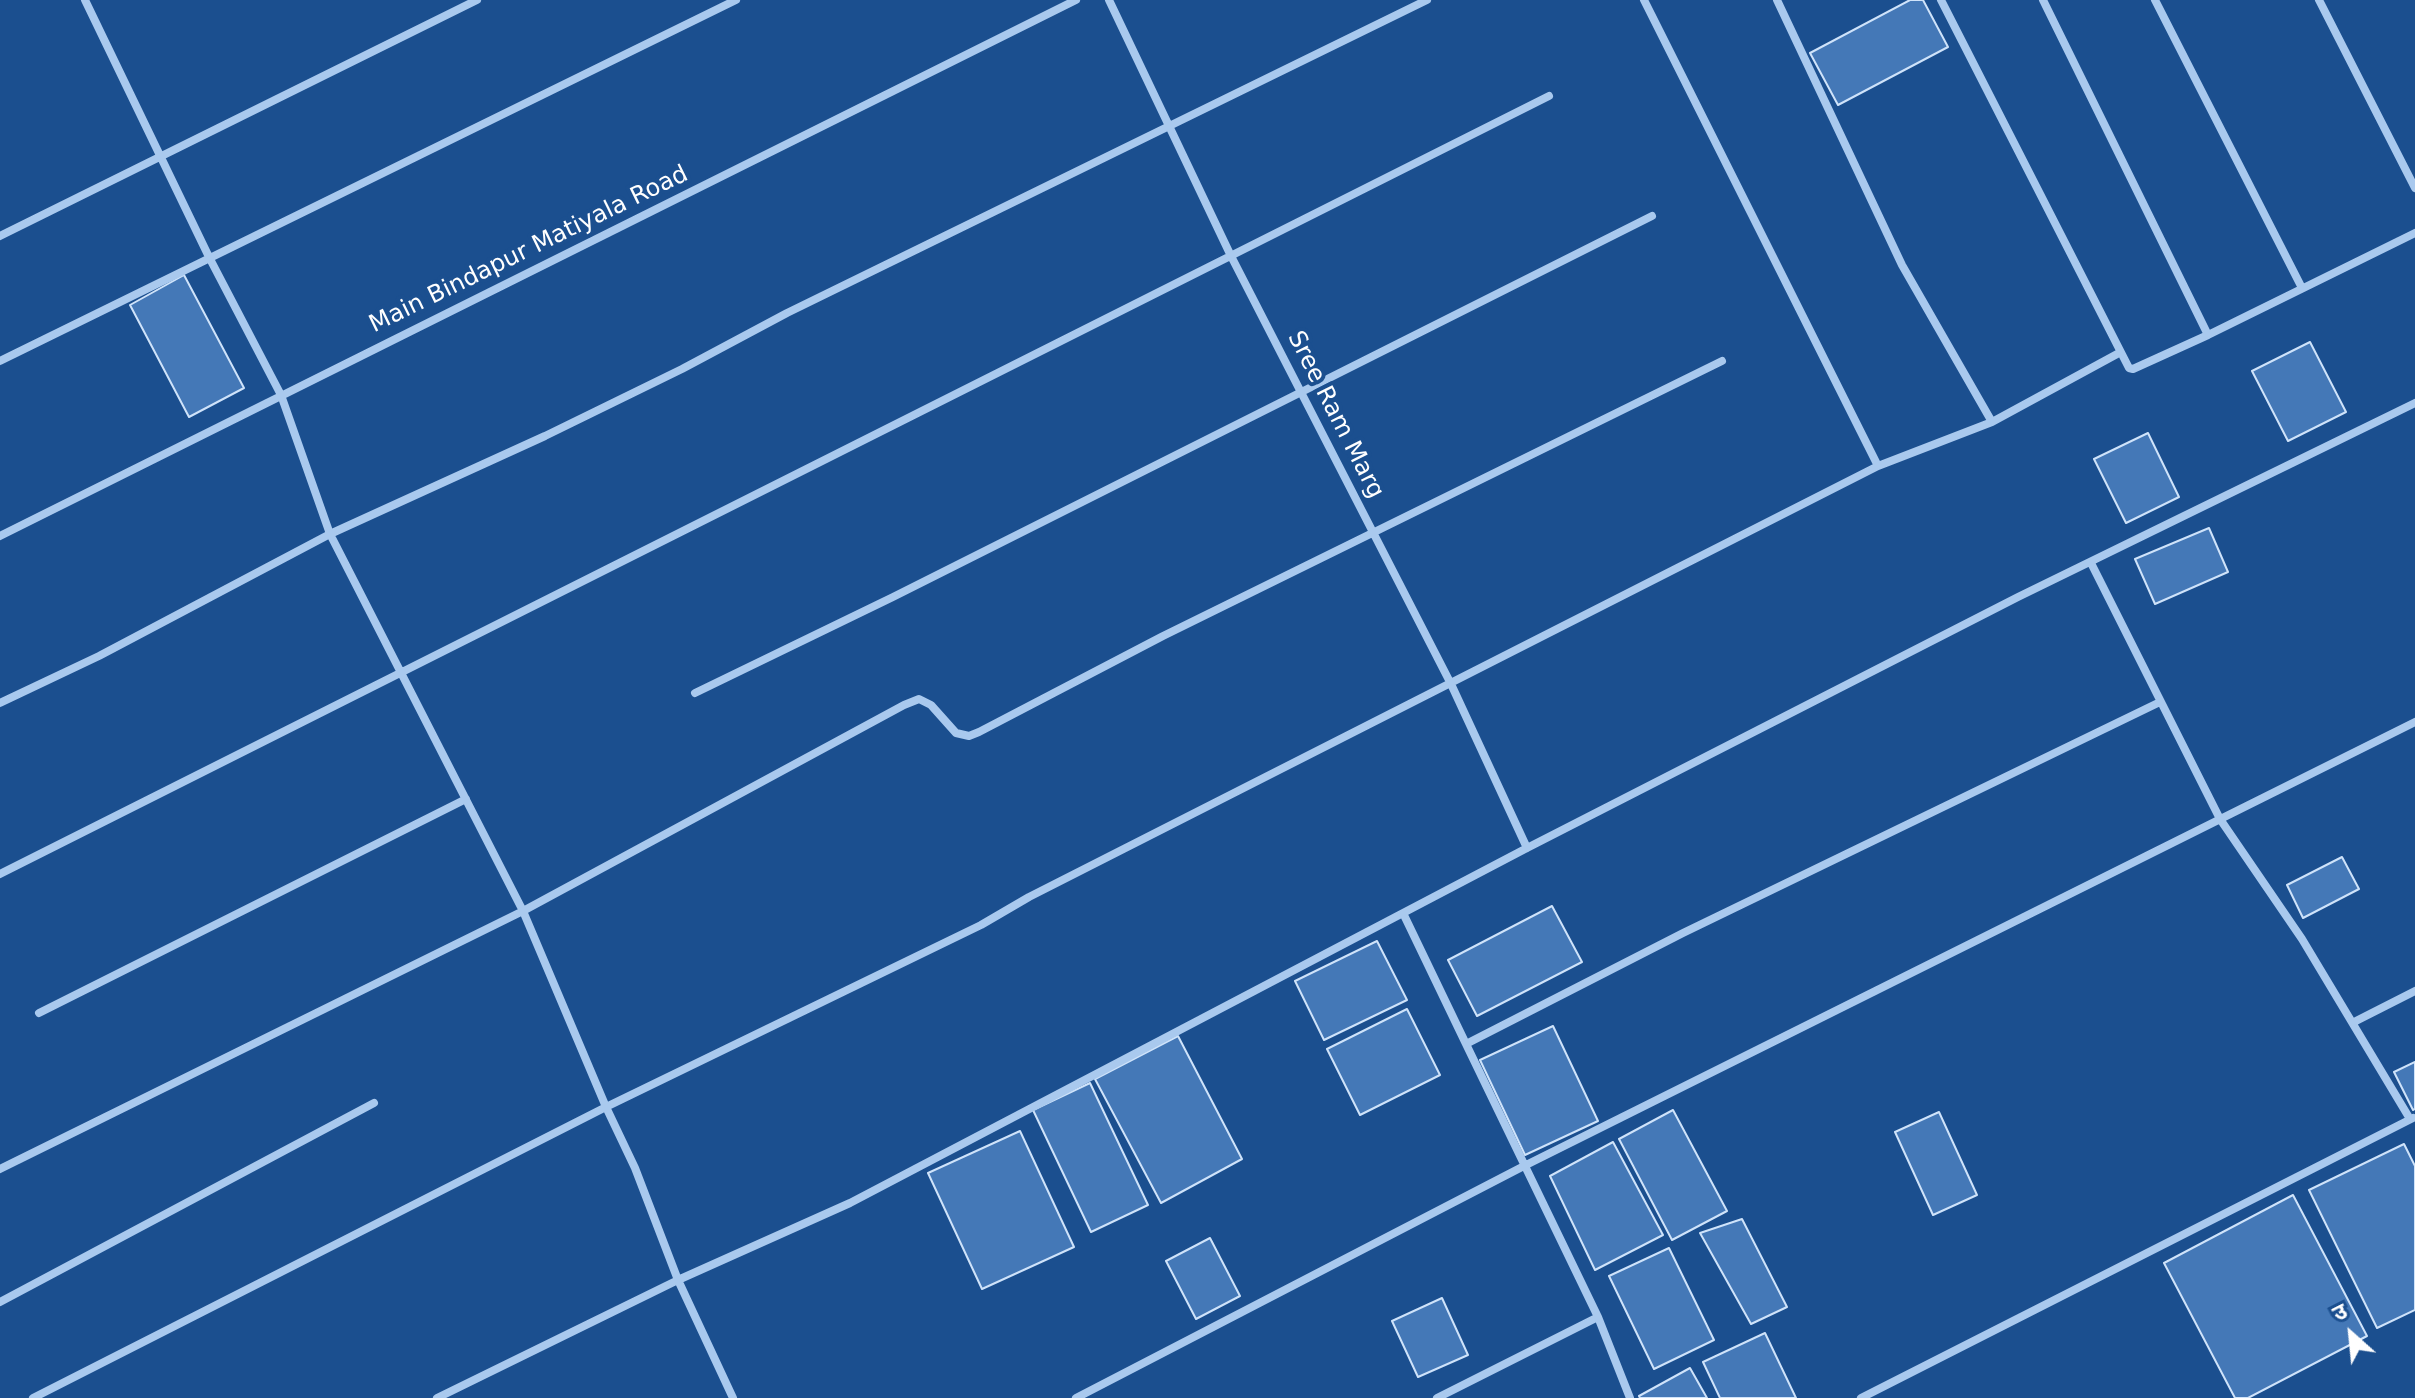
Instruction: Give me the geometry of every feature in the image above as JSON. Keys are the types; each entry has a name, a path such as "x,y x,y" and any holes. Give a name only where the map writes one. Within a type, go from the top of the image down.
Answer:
{"street":[{"path":"85,0 209,257 281,395 330,534 523,911 635,1168 678,1280 733,1398"},
{"path":"0,236 477,0"},
{"path":"0,361 736,0"},
{"name":"Main Bindapur Matiyala Road","path":"0,536 1076,0"},
{"name":"Sree Ram Marg","path":"1109,0 1231,256 1451,684 1527,848"},
{"path":"0,703 99,656 330,534 682,369 787,313 1427,0"},
{"path":"1644,0 1878,466"},
{"path":"1777,0 1902,265 1992,422"},
{"path":"1941,0 2125,365 2133,369 2415,233"},
{"path":"2043,0 2208,335"},
{"path":"2155,0 2302,288"},
{"path":"2319,0 2415,188"},
{"path":"0,874 1549,96"},
{"path":"695,693 893,597 1652,216"},
{"path":"33,1398 606,1107 968,932 1029,897 1878,466 1992,422 2119,353"},
{"path":"0,1169 523,911 904,705 919,699 931,705 956,733 969,736 979,732 1163,636 1722,361"},
{"path":"437,1398 678,1280 850,1203 1527,848 2018,597 2415,403"},
{"path":"1861,1398 2413,1118 2302,939 2220,819 2091,563"},
{"path":"1466,1044 1683,933 2160,702"},
{"path":"1076,1398 1524,1166 2415,722"},
{"path":"39,1013 466,799"},
{"path":"1403,913 1598,1317 1630,1398"},
{"path":"2354,1022 2415,991"},
{"path":"0,1302 374,1103"},
{"path":"1437,1398 1598,1317"}],"building":[{"path":"1910,0 1923,0 1948,47 1838,105 1810,53"},
{"path":"184,275 244,388 189,417 130,305"},
{"path":"2310,342 2346,412 2288,441 2252,371"},
{"path":"2148,433 2179,497 2126,523 2094,459"},
{"path":"2209,528 2228,572 2155,604 2135,559"},
{"path":"2342,857 2359,889 2303,918 2287,885"},
{"path":"1552,906 1582,962 1477,1016 1448,960"},
{"path":"1377,941 1407,1000 1324,1040 1295,981"},
{"path":"1407,1009 1440,1075 1360,1115 1327,1049"},
{"path":"1553,1026 1598,1121 1525,1155 1480,1060"},
{"path":"1178,1036 1242,1159 1161,1203 1095,1079"},
{"path":"2415,1062 2415,1109 2413,1110 2394,1072"},
{"path":"1090,1083 1148,1205 1091,1232 1033,1110"},
{"path":"1673,1110 1727,1211 1672,1240 1619,1139"},
{"path":"1939,1112 1977,1195 1933,1215 1895,1132"},
{"path":"1020,1131 1074,1247 982,1289 928,1173"},
{"path":"1613,1142 1663,1235 1595,1270 1550,1176"},
{"path":"2404,1144 2415,1166 2415,1310 2377,1328 2309,1190"},
{"path":"2293,1195 2367,1336 2248,1398 2235,1398 2164,1263"},
{"path":"1742,1219 1787,1307 1751,1324 1700,1233"},
{"path":"1210,1238 1240,1296 1196,1319 1166,1261"},
{"path":"1669,1248 1714,1340 1654,1369 1609,1276"},
{"path":"1442,1298 1468,1355 1418,1377 1392,1321"},
{"path":"1765,1333 1796,1398 1720,1398 1703,1362"},
{"path":"1690,1368 1707,1398 1640,1398 1639,1396"}]}
